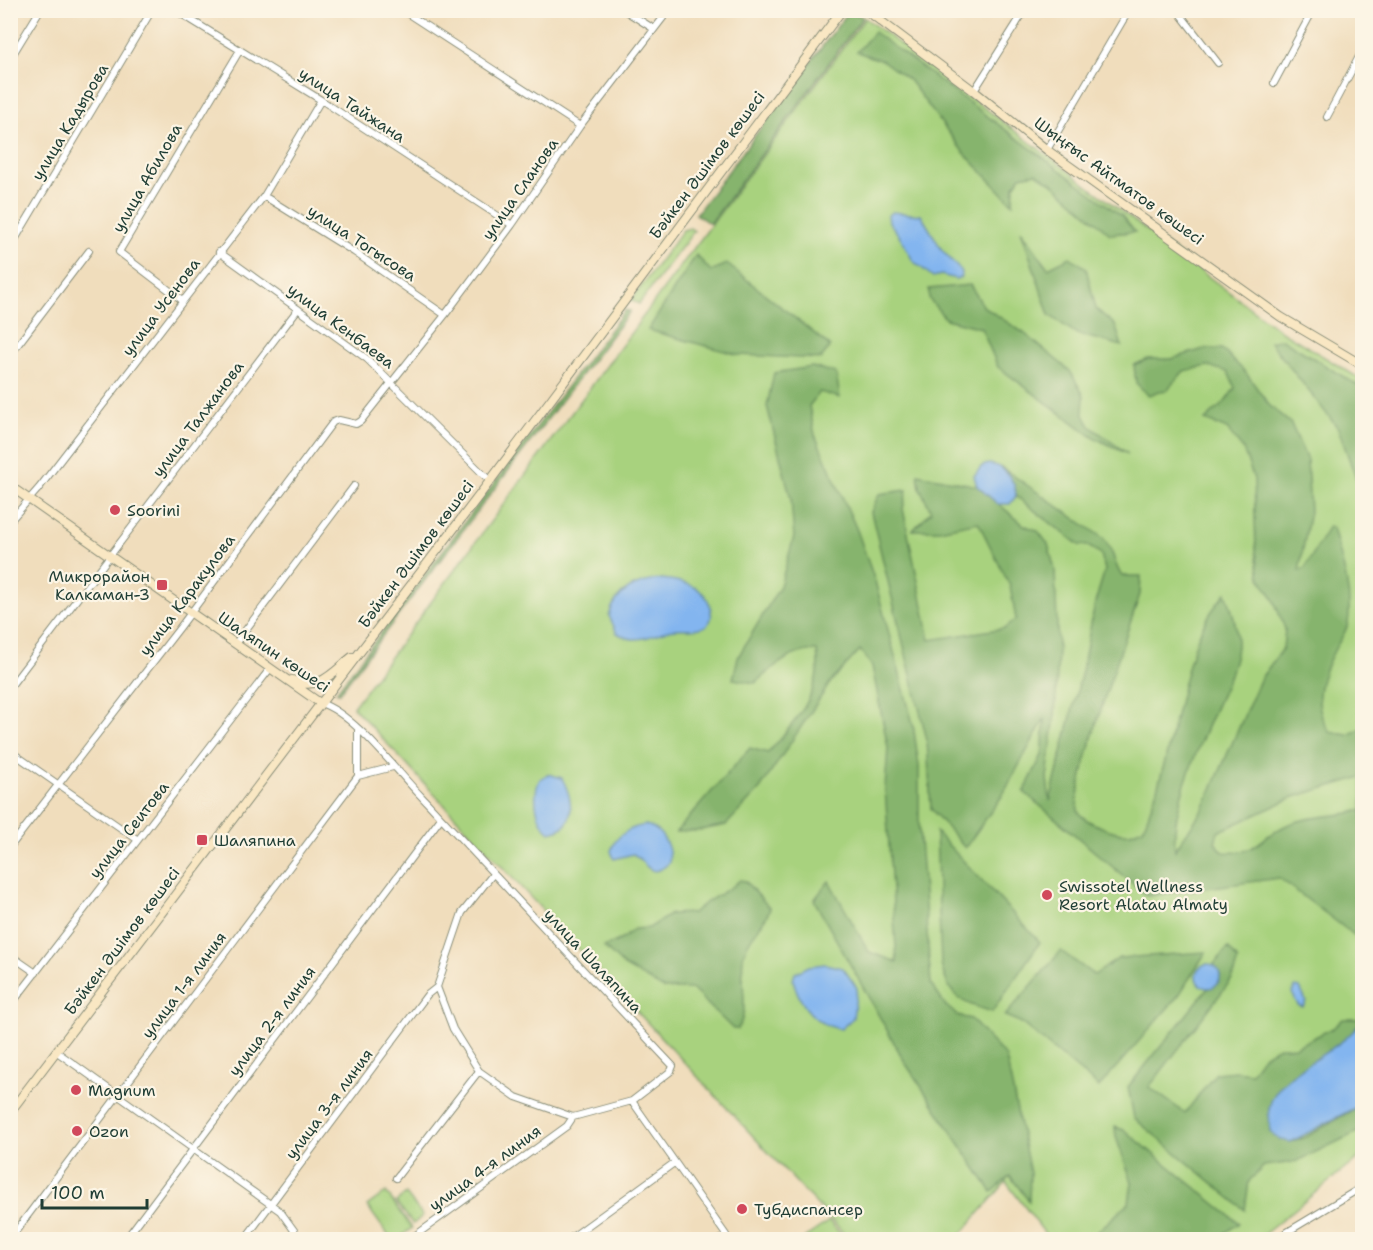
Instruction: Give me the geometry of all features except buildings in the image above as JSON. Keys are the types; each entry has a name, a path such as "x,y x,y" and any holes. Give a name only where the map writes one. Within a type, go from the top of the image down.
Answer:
{"main road":[{"name":"Бәйкен Әшімов көшесі","path":"10,1113 490,481 842,10"},
{"name":"Шыңғыс Айтматов көшесі","path":"866,10 974,91 1047,150 1281,317 1362,364"},
{"name":"Шаляпин көшесі","path":"10,486 269,670 320,703"},
{"path":"269,670 310,686 319,682 362,649"}],"street":[{"path":"10,59 40,10"},
{"name":"улица Кадырова","path":"10,248 152,10"},
{"name":"улица Тайжана","path":"175,10 321,100 512,225"},
{"path":"402,10 580,126"},
{"path":"624,10 654,29"},
{"name":"улица Сланова","path":"393,382 512,225 580,126 669,10"},
{"path":"974,91 1025,10"},
{"path":"1047,150 1130,10"},
{"path":"1177,10 1218,63"},
{"path":"1274,83 1313,10"},
{"name":"улица Абилова","path":"182,300 119,252 240,50"},
{"path":"1328,117 1362,51"},
{"name":"улица Усенова","path":"10,521 29,500 264,196 321,100"},
{"name":"улица Тогысова","path":"264,196 354,252 445,315"},
{"path":"10,355 89,251"},
{"name":"улица Кенбаева","path":"219,252 367,359 393,382 490,481"},
{"name":"улица Талжанова","path":"10,687 298,309"},
{"name":"улица Каракулова","path":"10,847 191,613 333,422 339,420 356,424 361,421 393,382"},
{"path":"235,644 354,486"},
{"name":"улица Сеитова","path":"10,1006 269,670"},
{"name":"Шаляпин көшесі","path":"320,703 334,707 358,730 493,874"},
{"path":"358,730 358,776 393,767"},
{"path":"10,750 138,840"},
{"name":"улица 1-я линия","path":"10,1239 358,776"},
{"name":"улица 2-я линия","path":"125,1239 441,818"},
{"path":"493,874 462,913 437,987 453,1029 479,1071 516,1097 573,1117 632,1101 726,1235 720,1239"},
{"name":"улица Шаляпина","path":"493,874 673,1066 671,1071 632,1101"},
{"path":"10,955 36,974"},
{"name":"улица 3-я линия","path":"244,1239 427,994 437,987"},
{"path":"57,1052 120,1094 271,1204 280,1211 301,1239"},
{"path":"396,1178 479,1071"},
{"name":"улица 4-я линия","path":"409,1239 567,1126 573,1117"},
{"path":"568,1239 674,1163"},
{"path":"1274,1239 1362,1187"}],"green space":[{"path":"849,11 863,17 710,224 696,214"},
{"path":"865,18 1278,329 1362,380 1362,1155 1258,1239 1049,1239 1006,1182 957,1239 849,1239 353,707"},
{"path":"874,32 1122,216 1135,232 1110,234 1052,183 1036,173 1021,176 1014,186 1013,204 964,153 909,80 883,61 857,52"},
{"path":"690,228 694,231 639,304 631,300 683,230"},
{"path":"1021,230 1048,268 1070,257 1086,268 1096,309 1115,325 1122,346 1077,334 1049,315"},
{"path":"696,255 711,271 727,264 830,346 821,359 739,355 648,330"},
{"path":"970,285 984,307 1024,333 1070,371 1084,396 1083,413 1090,426 1128,454 1093,437 998,367 981,328 946,319 929,299 929,289"},
{"path":"625,310 630,311 339,693 336,692"},
{"path":"1282,339 1362,388 1362,495 1338,428 1270,342"},
{"path":"1204,349 1222,349 1246,373 1269,405 1291,424 1307,460 1310,511 1299,571 1305,568 1329,526 1333,528 1349,599 1345,632 1330,658 1322,679 1320,711 1330,732 1348,735 1362,728 1362,777 1294,797 1218,832 1215,842 1223,852 1242,852 1300,820 1362,810 1362,941 1279,878 1147,896 1024,792 1042,755 1045,718 1002,796 965,848 931,809 927,740 871,512 879,494 907,490 903,509 930,640 1005,628 1016,619 1010,586 978,522 939,530 913,530 931,511 920,488 918,474 977,486 1024,525 1038,531 1048,544 1055,570 1058,650 1055,715 1047,778 1050,801 1082,671 1095,603 1105,570 1101,554 1088,546 1079,545 1016,496 1014,484 1001,467 1103,538 1122,576 1141,576 1140,594 1092,738 1078,794 1078,810 1081,815 1093,823 1124,833 1143,828 1161,776 1194,649 1203,626 1226,593 1236,626 1236,655 1181,797 1175,833 1175,850 1203,809 1261,678 1283,648 1285,629 1273,598 1260,578 1256,551 1254,479 1243,449 1227,429 1205,420 1225,402 1235,388 1228,372 1208,366 1184,371 1167,390 1148,395 1136,383 1134,365 1148,359 1171,359"},
{"path":"812,367 836,373 840,398 820,392 809,406 815,435 857,530 875,581 913,724 919,766 919,827 931,984 945,1005 958,1016 971,1019 1006,1057 1030,1173 1029,1201 1010,1176 992,1192 906,1064 814,900 829,881 869,952 897,962 885,788 888,748 872,666 860,650 830,683 760,789 726,825 676,832 750,748 768,753 796,719 811,694 816,680 817,651 791,656 755,683 733,679 738,657 780,586 794,537 791,499 767,406 774,373"},
{"path":"936,832 1040,942 992,1012 958,997 952,991 944,975 941,964"},
{"path":"740,880 745,881 770,908 744,953 742,972 744,1011 738,1029 733,1029 692,989 664,989 624,966 604,947 624,938 634,929 649,928 671,914 693,913"},
{"path":"1228,948 1238,960 1232,979 1149,1087 1185,1113 1216,1073 1236,1071 1251,1073 1264,1055 1279,1047 1295,1047 1333,1028 1343,1019 1362,1019 1340,1045 1290,1077 1291,1142 1306,1137 1362,1104 1362,1130 1295,1162 1264,1166 1249,1181 1245,1210 1134,1118 1128,1087 1209,987 1218,982 1220,975 1213,965"},
{"path":"1061,951 1094,975 1119,958 1206,952 1179,995 1099,1087 1020,1022 1005,1016"},
{"path":"1115,1127 1124,1130 1239,1223 1217,1239 1089,1239 1129,1203 1132,1182 1116,1137"},
{"path":"386,1192 412,1228 397,1239 391,1239 367,1206"},
{"path":"406,1194 423,1216 413,1224 396,1202"},
{"path":"829,1221 845,1239 803,1239"}],"water":[{"path":"892,212 921,215 942,250 962,272 961,277 956,279 941,275 933,277 913,261 901,238 889,222 888,215"},
{"path":"989,464 1000,467 1014,485 1016,496 1010,504 998,504 977,486 974,476 982,466"},
{"path":"662,579 679,581 700,591 709,603 711,619 708,624 700,628 675,629 639,639 627,638 617,633 609,616 617,599 629,588"},
{"path":"548,774 562,778 571,811 566,825 550,832 541,821 536,807 536,792 540,779"},
{"path":"646,825 661,835 669,851 669,863 657,871 648,868 633,854 614,859 611,851 616,840 624,833"},
{"path":"825,964 843,968 857,988 853,1018 841,1029 823,1023 810,1012 800,998 793,980 795,973 809,966"},
{"path":"1208,964 1213,965 1219,971 1219,981 1213,987 1208,988 1203,987 1197,981 1196,976 1197,971 1203,965"},
{"path":"1295,987 1300,988 1306,1001 1303,1007 1298,1005 1292,993"},
{"path":"1362,1019 1362,1104 1291,1142 1281,1140 1270,1132 1269,1109 1274,1095 1297,1072 1341,1042"}],"place":[{"name":"Soorini","path":"115,510"},
{"name":"Микрорайон Калкаман-3","path":"162,585"},
{"name":"Шаляпина","path":"202,840"},
{"name":"Swissotel Wellness Resort Alatau Almaty","path":"1047,895"},
{"name":"Magnum","path":"76,1090"},
{"name":"Ozon","path":"77,1131"},
{"name":"Тубдиспансер","path":"742,1209"}]}
